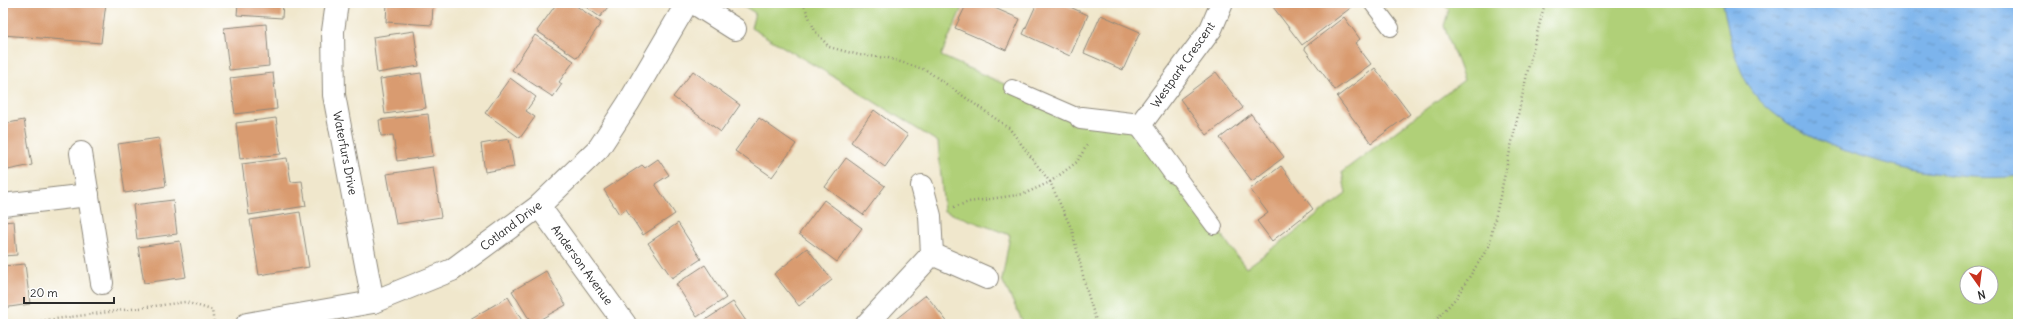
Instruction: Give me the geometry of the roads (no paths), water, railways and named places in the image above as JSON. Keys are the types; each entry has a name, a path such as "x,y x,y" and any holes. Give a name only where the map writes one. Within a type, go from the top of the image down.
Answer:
{"street":[{"name":"Waterfurs Drive","path":"337,3 333,31 334,95 373,302"},
{"name":"Cotland Drive","path":"247,324 373,302 452,270 539,206 599,148 629,102 687,3"},
{"path":"694,3 735,29"},
{"name":"Westpark Crescent","path":"1140,125 1211,29 1222,3"},
{"path":"1091,119 1140,125 1174,172"},
{"path":"81,153 102,283"},
{"path":"867,324 932,254 930,216 922,186"},
{"path":"3,205 88,195"},
{"name":"Anderson Avenue","path":"539,206 625,324"},
{"path":"932,254 987,278"}],"lane":[{"path":"1372,3 1392,28"},
{"path":"1012,88 1091,119"},
{"path":"1174,172 1214,226"}],"water":[{"path":"1723,3 2018,3 2018,176 1988,178 1916,170 1878,161 1841,149 1807,134 1778,116 1756,96 1749,87 1734,52"}]}
